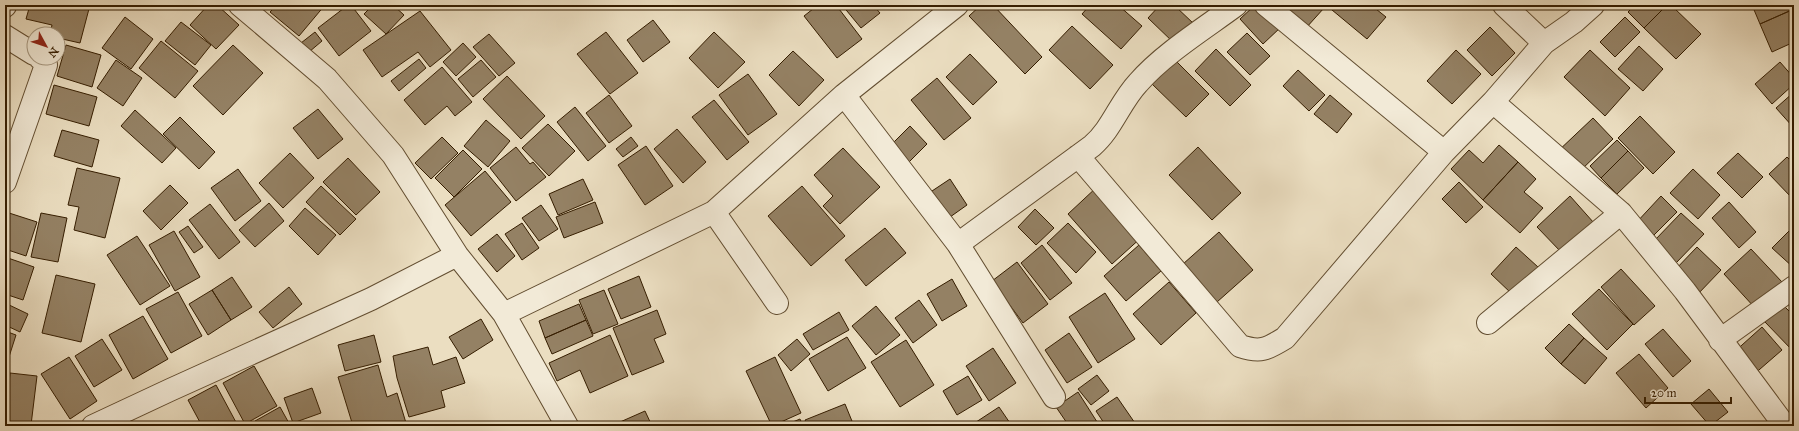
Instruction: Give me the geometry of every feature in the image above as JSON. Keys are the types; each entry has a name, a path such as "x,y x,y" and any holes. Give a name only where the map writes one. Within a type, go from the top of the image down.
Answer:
{"street":[{"path":"240,5 327,79 393,155 457,255 504,314 567,426"},
{"path":"504,314 714,212 844,95 957,5"},
{"path":"958,244 1078,156 1104,135 1131,91 1152,69 1236,5"},
{"path":"1266,5 1444,152"},
{"path":"1504,5 1544,42"},
{"path":"1078,156 1240,346 1253,351 1262,350 1284,338 1444,152 1492,102 1544,42 1574,22 1593,5"},
{"path":"5,36 26,49"},
{"path":"5,182 46,66"},
{"path":"844,95 958,244 1054,397"},
{"path":"1492,102 1621,213 1685,291 1785,426"},
{"path":"714,212 777,303"},
{"path":"1488,323 1621,213"},
{"path":"93,426 371,299 457,255"},
{"path":"1720,340 1794,287"}],"building":[{"path":"30,5 90,5 80,43 66,40 66,26 52,26 26,19"},
{"path":"208,5 217,5 239,25 216,49 190,25"},
{"path":"277,5 325,5 299,36 270,12"},
{"path":"348,5 351,5 371,31 339,56 318,28"},
{"path":"373,5 393,5 404,15 386,34 364,14"},
{"path":"818,5 836,5 862,39 837,58 804,16"},
{"path":"842,5 873,5 880,13 861,28"},
{"path":"981,5 993,5 1042,57 1025,74 969,16"},
{"path":"1090,5 1118,5 1142,26 1121,49 1082,14"},
{"path":"1160,5 1174,5 1194,24 1175,44 1148,18"},
{"path":"1255,5 1260,5 1281,27 1263,44 1240,19"},
{"path":"1281,5 1320,5 1324,8 1306,28"},
{"path":"1326,5 1371,5 1386,17 1367,39"},
{"path":"1635,5 1667,5 1644,28 1628,12"},
{"path":"1667,5 1671,5 1701,34 1676,59 1644,28"},
{"path":"1752,5 1794,5 1794,9 1760,24"},
{"path":"1794,9 1794,42 1772,52 1760,24"},
{"path":"420,11 451,50 430,67 418,52 382,77 363,50"},
{"path":"125,17 153,39 131,69 102,48"},
{"path":"1625,17 1640,32 1615,57 1600,42"},
{"path":"653,20 670,42 643,62 627,40"},
{"path":"181,22 211,45 195,65 165,41"},
{"path":"1072,26 1113,65 1090,89 1049,50"},
{"path":"1490,27 1515,53 1492,76 1467,50"},
{"path":"315,32 322,41 309,52 301,43"},
{"path":"606,32 638,73 610,94 577,54"},
{"path":"714,32 745,62 718,88 689,58"},
{"path":"1247,33 1270,56 1250,75 1227,52"},
{"path":"489,34 515,63 499,76 473,47"},
{"path":"161,41 198,71 175,98 139,68"},
{"path":"463,43 476,57 456,76 443,62"},
{"path":"66,45 101,55 92,87 57,76 60,66 66,66"},
{"path":"233,45 263,73 223,115 193,86"},
{"path":"1639,46 1663,69 1643,91 1618,69"},
{"path":"1216,49 1251,85 1230,106 1195,71"},
{"path":"1456,50 1481,74 1452,104 1427,81"},
{"path":"1590,50 1630,88 1605,116 1564,77"},
{"path":"793,51 824,80 799,106 769,75"},
{"path":"970,54 997,82 973,105 946,77"},
{"path":"419,59 426,68 399,91 391,81"},
{"path":"116,60 142,78 123,106 97,88"},
{"path":"481,60 496,77 473,97 458,79"},
{"path":"1175,60 1209,94 1186,117 1151,83"},
{"path":"1780,62 1794,78 1794,84 1772,104 1755,84"},
{"path":"442,67 472,102 455,116 447,106 425,125 404,100"},
{"path":"1298,70 1325,95 1309,111 1283,86"},
{"path":"748,74 777,114 748,135 719,95"},
{"path":"507,76 545,116 521,139 483,99"},
{"path":"937,78 971,118 944,140 911,100"},
{"path":"54,85 97,97 89,126 46,114"},
{"path":"1794,92 1794,126 1793,127 1776,108"},
{"path":"609,95 632,126 609,143 586,113"},
{"path":"1330,95 1352,114 1337,133 1314,114"},
{"path":"714,100 749,142 727,160 692,117"},
{"path":"575,107 606,146 588,161 557,122"},
{"path":"318,109 343,139 318,159 293,128"},
{"path":"135,110 176,148 162,163 121,126"},
{"path":"1640,116 1675,152 1653,174 1618,138"},
{"path":"180,117 215,152 199,169 163,134"},
{"path":"1593,118 1613,139 1577,174 1556,153"},
{"path":"486,120 510,141 488,167 464,146"},
{"path":"548,124 575,151 549,176 522,148"},
{"path":"910,126 927,144 906,165 889,147"},
{"path":"677,129 706,162 683,183 654,149"},
{"path":"62,130 99,140 92,167 54,156"},
{"path":"442,137 458,153 431,179 415,163"},
{"path":"631,137 638,146 623,157 616,149"},
{"path":"1617,140 1628,151 1601,178 1590,166"},
{"path":"1499,145 1518,162 1483,200 1451,169 1469,150 1483,163"},
{"path":"646,146 673,186 645,205 618,165"},
{"path":"516,147 530,164 533,162 546,177 516,201 490,168"},
{"path":"1198,147 1241,193 1212,220 1169,175"},
{"path":"843,148 880,187 840,224 823,206 833,196 814,175"},
{"path":"463,150 482,169 454,197 435,178"},
{"path":"1628,151 1644,168 1617,194 1601,178"},
{"path":"290,153 314,178 283,208 259,183"},
{"path":"1738,153 1763,177 1742,198 1717,173"},
{"path":"1787,157 1794,164 1794,196 1792,198 1769,174"},
{"path":"348,158 380,192 356,215 323,182"},
{"path":"1518,162 1536,179 1524,192 1543,208 1520,233 1483,200"},
{"path":"77,168 120,178 105,238 74,230 79,207 68,205"},
{"path":"238,169 261,201 235,221 211,188"},
{"path":"1693,169 1720,195 1698,219 1670,193"},
{"path":"485,171 511,202 471,236 445,205"},
{"path":"583,179 593,200 558,215 549,194"},
{"path":"950,179 967,205 943,222 926,195"},
{"path":"1459,182 1483,207 1466,223 1442,199"},
{"path":"170,185 188,203 161,230 143,211"},
{"path":"321,186 356,219 340,235 306,202"},
{"path":"802,186 845,236 811,266 768,216"},
{"path":"1098,186 1143,236 1112,264 1068,214"},
{"path":"1570,196 1594,223 1562,253 1537,227"},
{"path":"1661,196 1677,212 1650,239 1635,224"},
{"path":"595,202 603,223 564,238 556,217"},
{"path":"1729,202 1756,232 1739,248 1712,218"},
{"path":"269,203 284,221 255,247 239,230"},
{"path":"210,204 240,242 219,259 189,220"},
{"path":"541,205 558,229 539,241 522,218"},
{"path":"305,208 336,235 318,255 289,226"},
{"path":"1035,209 1054,228 1036,245 1018,227"},
{"path":"6,212 37,222 26,256 5,249"},
{"path":"41,213 67,218 58,262 31,257"},
{"path":"1681,213 1704,234 1676,263 1654,241"},
{"path":"522,223 539,248 522,260 505,234"},
{"path":"1068,223 1096,252 1076,273 1047,243"},
{"path":"188,226 203,247 194,253 179,232"},
{"path":"1793,227 1794,228 1794,268 1772,248"},
{"path":"885,228 906,253 866,286 845,260"},
{"path":"174,231 200,277 175,291 149,245"},
{"path":"1219,232 1253,270 1217,302 1183,264"},
{"path":"497,234 515,256 497,272 478,249"},
{"path":"137,236 170,286 140,305 107,255"},
{"path":"1042,245 1072,283 1050,300 1021,263"},
{"path":"1139,245 1161,271 1126,301 1104,276"},
{"path":"1516,247 1538,267 1512,294 1491,274"},
{"path":"1697,247 1721,270 1696,296 1673,272"},
{"path":"1751,249 1782,282 1755,308 1724,274"},
{"path":"5,257 34,267 23,300 5,294"},
{"path":"1017,262 1048,304 1023,323 992,281"},
{"path":"1621,269 1655,306 1634,325 1601,287"},
{"path":"56,275 95,284 81,342 42,333"},
{"path":"639,276 651,307 621,319 608,289"},
{"path":"232,277 252,307 231,320 212,290"},
{"path":"952,279 967,306 942,321 927,294"},
{"path":"1169,282 1196,313 1161,345 1133,314"},
{"path":"289,287 302,304 273,328 259,312"},
{"path":"1599,289 1633,324 1607,350 1572,314"},
{"path":"212,290 231,320 208,335 189,304"},
{"path":"604,290 618,324 593,334 579,300"},
{"path":"178,292 202,336 171,353 146,309"},
{"path":"1105,293 1135,339 1098,363 1069,317"},
{"path":"919,300 937,325 913,343 895,318"},
{"path":"5,303 28,314 20,332 5,325"},
{"path":"579,304 586,320 545,338 539,321"},
{"path":"1783,305 1794,316 1793,351 1765,322"},
{"path":"876,306 900,335 876,355 852,326"},
{"path":"657,310 666,334 654,339 664,362 632,375 613,328"},
{"path":"839,312 849,330 813,350 803,334"},
{"path":"143,316 168,359 133,379 109,335"},
{"path":"481,319 493,340 463,359 449,337"},
{"path":"586,320 593,336 552,354 545,338"},
{"path":"1569,324 1584,338 1561,364 1545,348"},
{"path":"1762,327 1782,350 1752,376 1732,354"},
{"path":"1663,329 1691,361 1673,377 1645,344"},
{"path":"5,331 16,335 8,360 5,359"},
{"path":"1069,333 1092,367 1067,383 1045,350"},
{"path":"374,335 381,362 345,371 338,345"},
{"path":"610,335 628,376 590,393 580,370 557,381 549,363"},
{"path":"847,337 866,368 828,391 809,359"},
{"path":"1584,338 1607,358 1585,384 1561,364"},
{"path":"102,339 122,370 94,387 75,356"},
{"path":"797,339 810,354 791,371 778,355"},
{"path":"906,340 934,385 900,407 871,362"},
{"path":"428,347 433,365 456,357 465,383 441,391 445,407 409,417 397,378 393,356"},
{"path":"993,348 1016,383 989,401 966,366"},
{"path":"1639,354 1668,388 1646,408 1616,373"},
{"path":"69,357 97,401 70,419 41,374"},
{"path":"775,357 801,413 772,426 746,371"},
{"path":"378,365 387,397 397,393 406,423 398,426 353,426 338,377"},
{"path":"254,366 277,406 245,424 223,383"},
{"path":"10,373 37,376 31,425 5,422"},
{"path":"1097,375 1109,391 1091,405 1078,389"},
{"path":"968,376 982,400 957,415 943,391"},
{"path":"216,385 238,426 202,426 188,400"},
{"path":"312,388 321,413 293,423 284,398"},
{"path":"1709,389 1728,412 1710,426 1691,404"},
{"path":"1078,392 1099,425 1069,426 1056,407"},
{"path":"1117,397 1137,426 1106,426 1096,411"},
{"path":"845,404 854,426 808,426 805,420"},
{"path":"280,407 290,425 257,426 255,421"},
{"path":"999,407 1012,426 970,426"},
{"path":"645,411 652,426 611,426"},
{"path":"800,419 803,426 783,426"}]}
